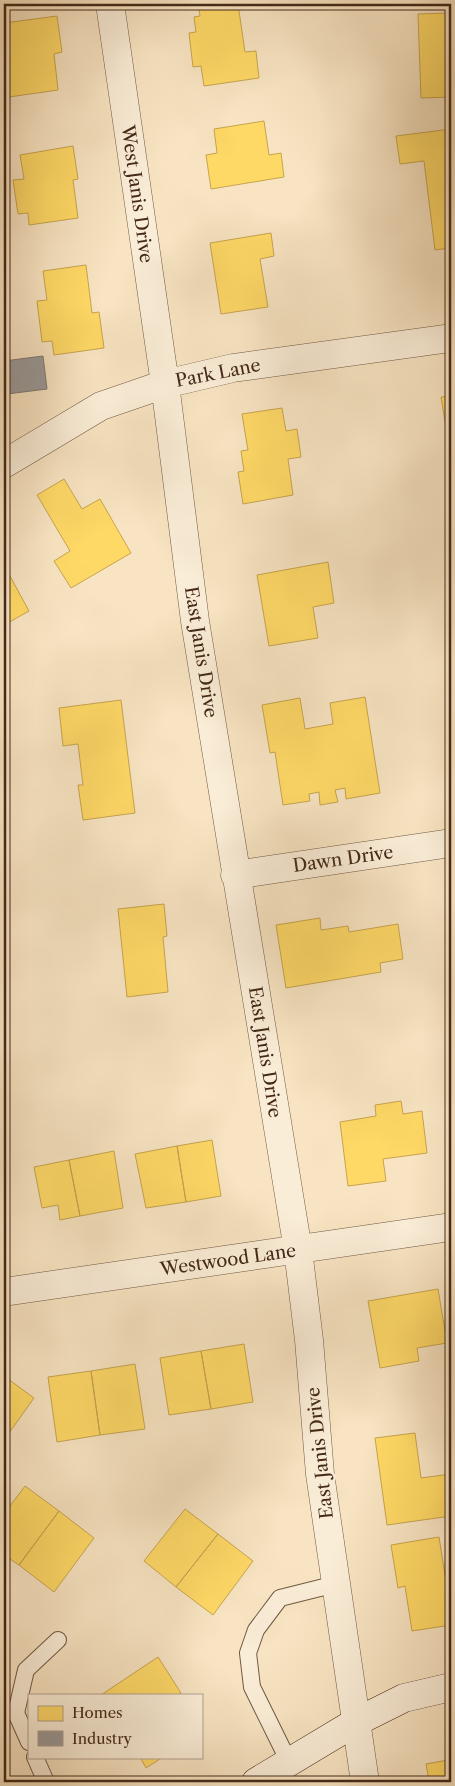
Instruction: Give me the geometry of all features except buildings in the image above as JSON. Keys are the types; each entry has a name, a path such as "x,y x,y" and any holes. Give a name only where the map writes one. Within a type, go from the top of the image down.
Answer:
{"street":[{"name":"West Janis Drive","path":"110,4 165,384"},
{"name":"Park Lane","path":"4,464 101,406 165,384 233,368 451,338"},
{"name":"East Janis Drive","path":"165,384 195,622 298,1250 309,1340 320,1474 365,1782"},
{"name":"Dawn Drive","path":"236,875 451,843"},
{"name":"Westwood Lane","path":"4,1293 451,1227"},
{"path":"256,1782 356,1722 404,1698 435,1689 451,1687"}],"lane":[{"path":"289,1762 252,1687 248,1654 256,1630 280,1598 336,1584"},
{"path":"28,1740 16,1713 26,1670 58,1640"},
{"path":"35,1758 46,1782"}]}
